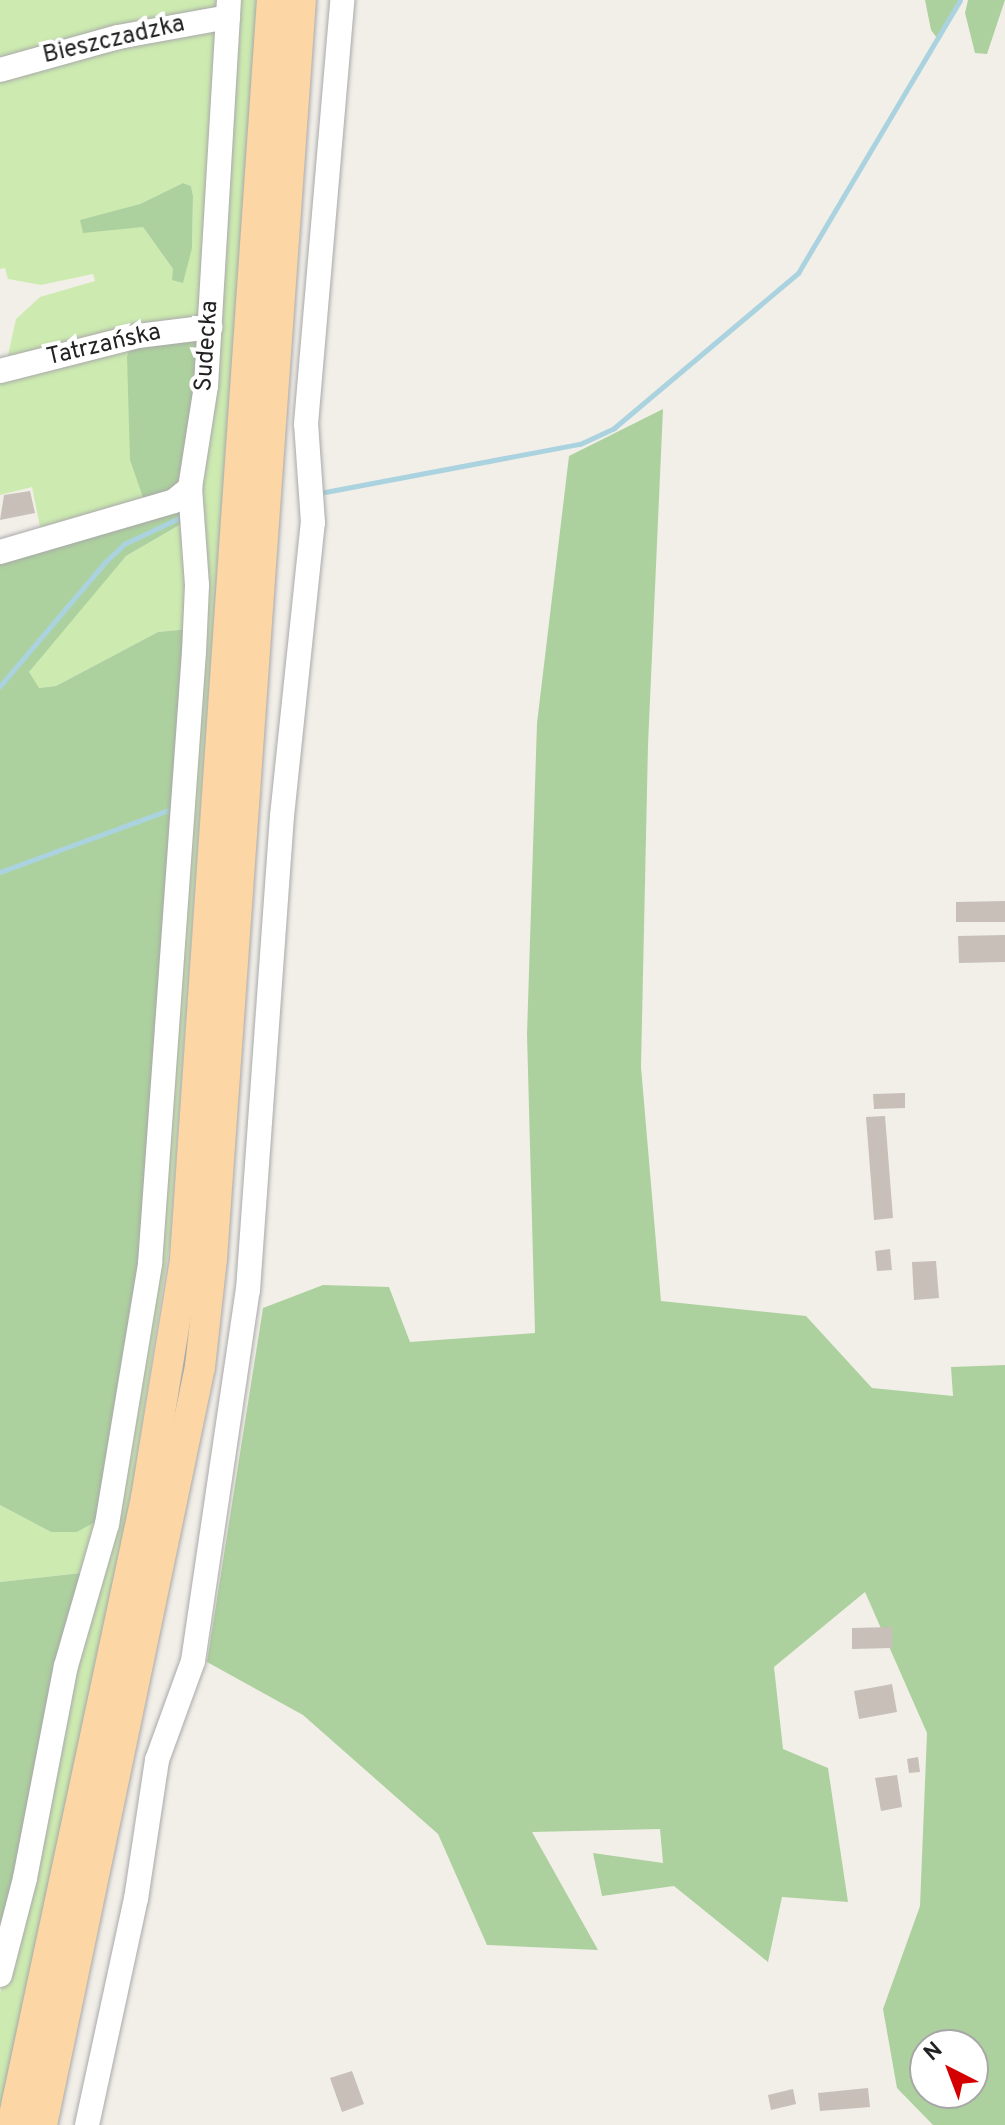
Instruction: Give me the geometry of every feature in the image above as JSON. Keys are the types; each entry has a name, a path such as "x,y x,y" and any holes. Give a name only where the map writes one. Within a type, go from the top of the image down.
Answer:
{"main road":[{"path":"12,2125 146,1498 185,1259 272,0"},
{"path":"42,2125 163,1562 200,1367 213,1243 301,0"}],"street":[{"path":"87,2125 136,1899 157,1760 193,1661 247,1303 282,816 313,523 306,424 342,0"},
{"name":"Bieszczadzka","path":"0,70 229,9"},
{"name":"Sudecka","path":"0,1975 25,1878 66,1666 107,1524 150,1264 194,652 197,585 190,488 199,454 210,327 229,9"},
{"name":"Tatrzańska","path":"0,371 138,336 210,327"},
{"path":"0,552 174,501 190,488"}],"green space":[{"path":"0,0 226,0 201,317 17,361 8,355 16,319 40,297 95,281 93,274 41,285 8,279 5,268 0,269","holes":["183,183 191,186 192,248 173,269 143,227 80,221 140,204"]},
{"path":"234,0 257,0 170,1242 127,1521 0,2110 0,1994 104,1555"},
{"path":"925,0 960,0 937,38 931,30"},
{"path":"968,0 1005,0 987,54 975,53 965,13"},
{"path":"183,183 191,186 193,196 192,248 183,283 172,280 173,269 143,227 83,233 80,220 140,204"},
{"path":"202,339 188,481 146,506 130,460 127,357 131,345"},
{"path":"131,345 146,506 42,537 32,487 0,495 0,377"},
{"path":"663,409 648,745 641,1067 661,1301 806,1316 872,1388 953,1396 951,1367 1005,1365 1005,2125 933,2125 917,2109 989,2109 989,2029 909,2029 909,2100 897,2088 883,2009 920,1906 927,1733 865,1592 774,1667 783,1749 828,1768 848,1902 782,1897 768,1962 674,1886 602,1896 593,1853 663,1863 660,1829 532,1832 598,1950 487,1945 438,1834 303,1715 207,1662 263,1308 323,1285 389,1287 410,1342 535,1333 527,1034 537,723 569,456"},
{"path":"177,505 188,520 126,556 29,672 39,688 56,686 158,632 189,629 154,1157 103,1518 77,1532 51,1532 0,1505 0,555"},
{"path":"188,520 189,629 158,632 56,686 39,688 30,681 29,672 98,584 126,556"},
{"path":"0,1505 51,1532 77,1532 103,1518 81,1573 0,1582"},
{"path":"81,1573 0,1940 0,1582"}],"building":[{"path":"30,491 35,513 0,520 4,495"},
{"path":"1005,901 1005,922 956,922 956,902"},
{"path":"1005,935 1005,962 959,963 958,936"},
{"path":"905,1093 905,1108 874,1109 873,1094"},
{"path":"885,1116 893,1218 874,1220 866,1117"},
{"path":"890,1249 892,1270 877,1271 875,1251"},
{"path":"936,1261 939,1298 914,1300 912,1262"},
{"path":"892,1627 892,1648 852,1649 852,1628"},
{"path":"892,1684 897,1712 859,1719 854,1691"},
{"path":"918,1757 920,1772 909,1773 907,1759"},
{"path":"897,1775 902,1807 881,1811 875,1778"},
{"path":"352,2071 364,2104 342,2112 330,2078"},
{"path":"868,2088 870,2107 820,2111 818,2093"},
{"path":"793,2089 796,2104 771,2110 768,2095"}],"waterway":[{"path":"325,492 580,444 614,428 798,273 960,0"},
{"path":"0,686 105,562 124,544 179,518"},
{"path":"0,872 166,811"}]}
